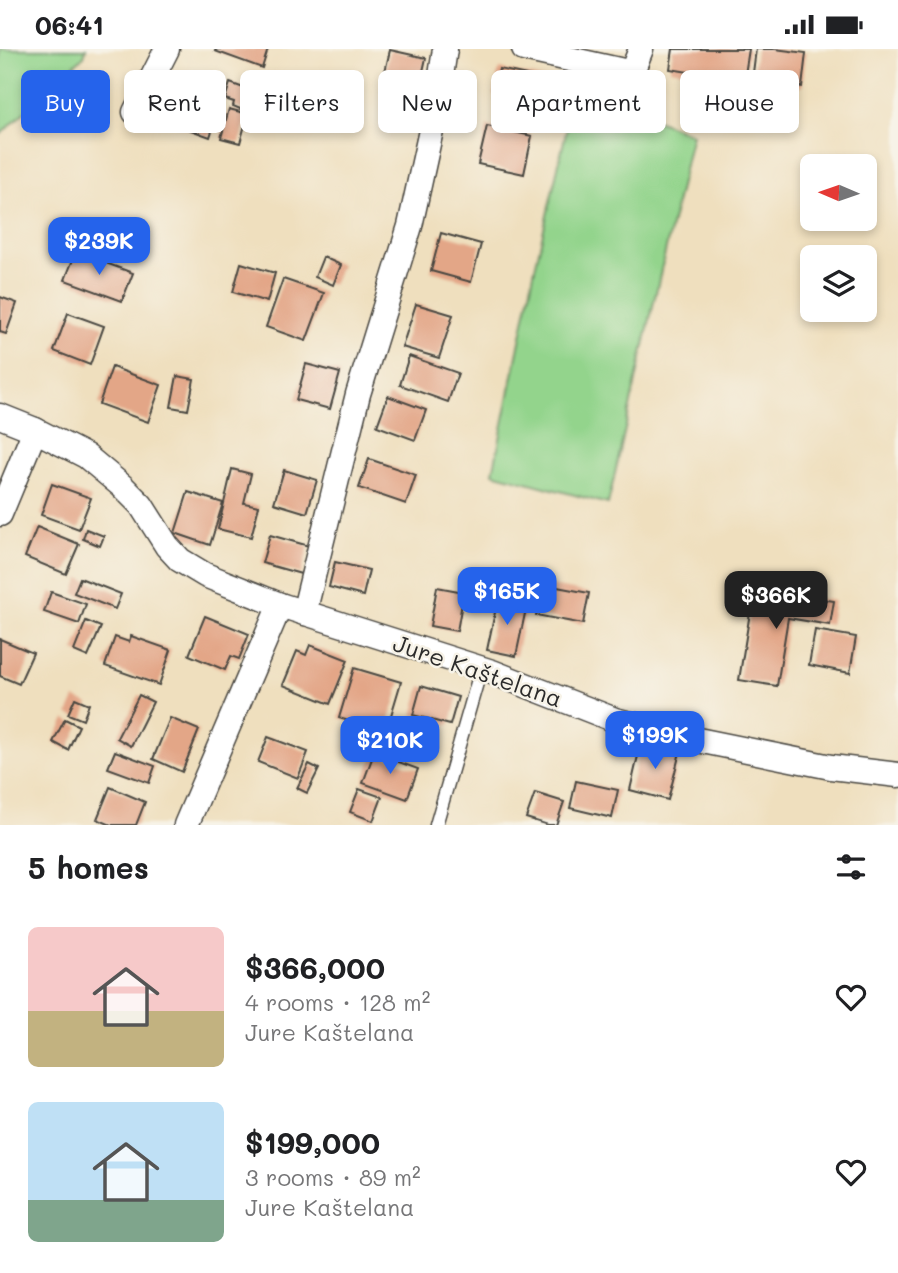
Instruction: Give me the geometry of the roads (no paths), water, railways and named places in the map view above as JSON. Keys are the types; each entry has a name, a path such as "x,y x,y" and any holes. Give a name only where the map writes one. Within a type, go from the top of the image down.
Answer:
{"street":[{"path":"156,70 167,49"},
{"path":"304,613 358,394 410,226 438,103 445,49"},
{"path":"524,49 628,72 634,67 642,49"},
{"name":"Jure Kaštelana","path":"0,416 86,456 141,505 167,546 193,569 280,605 481,669 615,720 818,765 898,775"},
{"path":"0,514 35,430"},
{"path":"186,825 280,605"}],"lane":[{"path":"436,825 481,669"}]}
